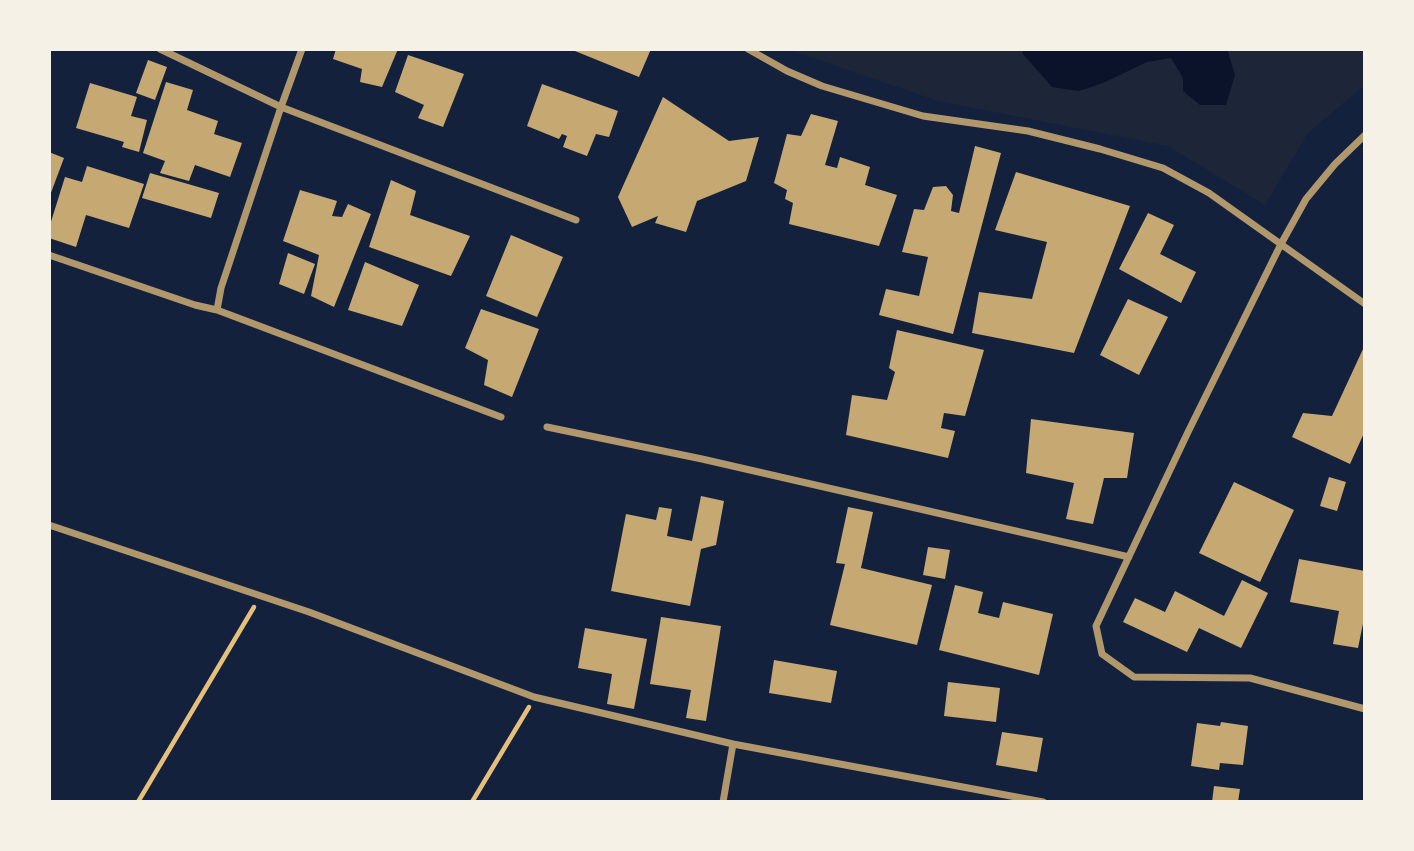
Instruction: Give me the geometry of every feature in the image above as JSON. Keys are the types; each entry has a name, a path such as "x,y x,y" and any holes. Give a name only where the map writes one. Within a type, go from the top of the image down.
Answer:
{"street":[{"path":"160,49 281,107 576,220"},
{"path":"217,310 221,288 302,49"},
{"path":"748,49 787,71 822,86 923,116 1028,131 1163,168 1209,193 1365,304"},
{"path":"1365,135 1335,164 1306,199 1281,244 1096,626 1102,654 1133,677 1250,678 1365,709"},
{"path":"49,255 217,310 501,417"},
{"path":"547,427 702,459 1129,557"},
{"path":"49,525 260,596 534,698 733,744 1043,802"},
{"path":"723,802 733,744"}],"path":[{"path":"138,802 260,596"},
{"path":"472,802 534,698"}],"shaded area":[{"path":"787,49 1365,49 1365,85 1308,133 1265,205 1168,146 938,101"},
{"path":"1022,49 1227,49 1235,75 1226,105 1200,105 1183,91 1183,78 1171,58 1147,62 1079,91 1052,87 1023,54"}],"building":[{"path":"336,49 398,49 382,87 360,82 362,69 333,59"},
{"path":"570,49 651,49 639,77"},
{"path":"408,55 464,74 443,127 418,118 424,105 395,92"},
{"path":"148,60 167,67 155,100 136,93"},
{"path":"166,82 193,90 187,110 218,121 214,134 242,143 230,177 195,165 189,181 160,173 165,161 143,153"},
{"path":"90,83 137,97 131,116 147,120 139,152 122,147 124,142 76,128"},
{"path":"542,84 618,111 609,137 596,134 587,156 563,147 567,136 562,134 559,139 527,126"},
{"path":"663,97 729,141 759,137 746,181 697,201 686,232 655,223 658,216 632,227 618,197"},
{"path":"811,114 838,121 825,165 837,168 840,157 870,167 865,185 897,195 879,246 789,224 793,203 785,199 787,190 774,183 787,134 801,136"},
{"path":"975,146 1001,153 953,334 879,315 886,289 919,296 928,257 902,252 914,209 924,210 933,187 946,186 953,195 951,211 959,213"},
{"path":"49,152 64,158 49,198"},
{"path":"87,166 144,184 129,228 86,215 76,247 49,238 49,228 65,177 82,182"},
{"path":"1016,172 1130,206 1074,353 972,333 979,292 1032,299 1047,242 995,230"},
{"path":"150,173 219,193 211,218 142,198"},
{"path":"391,180 416,191 410,215 470,236 451,276 369,247"},
{"path":"300,190 337,201 332,216 342,217 348,204 371,214 334,307 311,296 319,255 283,241"},
{"path":"1148,213 1174,225 1160,254 1196,272 1181,303 1119,269"},
{"path":"511,235 563,257 537,317 486,296"},
{"path":"288,253 315,264 304,294 279,284"},
{"path":"365,262 419,285 402,326 348,310"},
{"path":"1128,299 1168,317 1139,375 1100,355"},
{"path":"481,309 539,329 512,397 484,385 488,360 465,348"},
{"path":"897,330 984,350 965,416 944,413 941,428 955,431 948,458 846,435 852,395 887,400 895,372 889,368"},
{"path":"1363,349 1365,431 1350,464 1292,437 1303,413 1332,416"},
{"path":"1031,419 1134,433 1127,478 1104,478 1093,524 1066,519 1074,483 1026,473"},
{"path":"1329,477 1346,482 1337,511 1320,506"},
{"path":"1234,482 1294,510 1260,582 1199,553"},
{"path":"701,496 724,501 716,545 701,549 690,606 611,591 626,514 656,520 659,507 672,509 667,536 692,541"},
{"path":"848,507 873,512 861,568 932,585 917,645 830,625 845,564 836,563"},
{"path":"928,547 950,550 945,579 923,575"},
{"path":"1299,559 1365,571 1365,614 1358,648 1333,644 1339,611 1290,602"},
{"path":"1242,580 1268,593 1241,648 1199,628 1187,652 1123,622 1135,598 1165,612 1175,591 1224,616"},
{"path":"955,585 983,592 978,613 999,618 1003,602 1053,614 1039,675 939,650"},
{"path":"661,617 721,626 706,721 686,718 691,690 650,684"},
{"path":"585,628 647,639 634,709 607,704 612,674 578,668"},
{"path":"774,660 837,671 831,703 769,693"},
{"path":"948,682 1000,688 996,722 944,716"},
{"path":"1221,722 1248,726 1243,765 1220,763 1219,770 1191,766 1197,723 1220,726"},
{"path":"1002,732 1043,738 1037,772 996,765"},
{"path":"1214,786 1240,789 1238,802 1212,802"}]}
